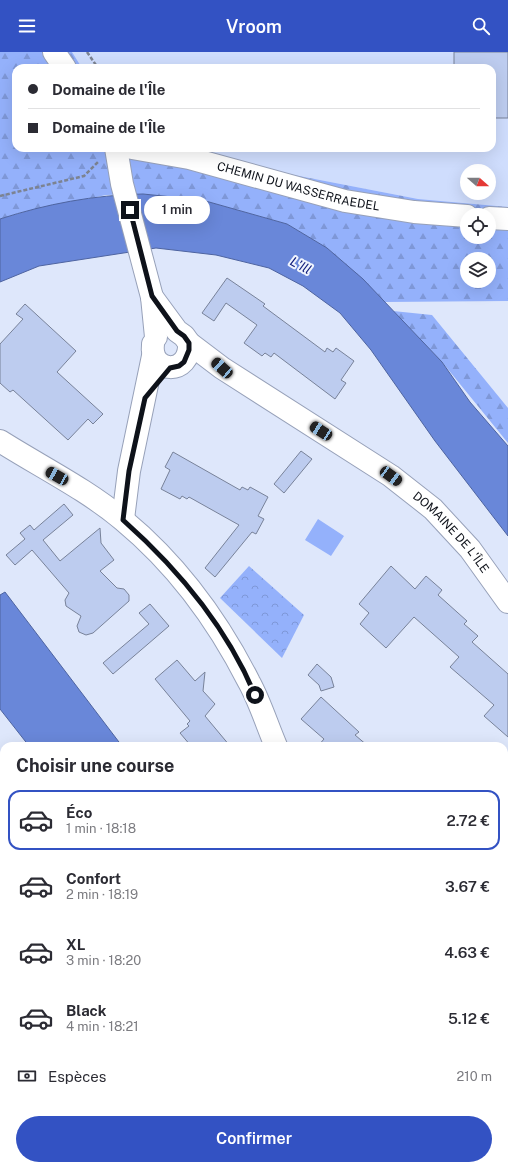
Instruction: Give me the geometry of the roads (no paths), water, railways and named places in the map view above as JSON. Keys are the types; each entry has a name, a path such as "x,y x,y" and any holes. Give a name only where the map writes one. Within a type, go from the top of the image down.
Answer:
{"street":[{"path":"54,52 62,64"},
{"path":"110,152 122,184 145,264 152,296 172,350 145,398 129,471 123,520"},
{"name":"CHEMIN DU WASSERRAEDEL","path":"155,152 189,158 345,201 414,212 460,215"},
{"path":"496,218 508,219"},
{"name":"DOMAINE DE L'ÎLE","path":"172,350 222,368 391,476 414,493 437,514 470,549 508,602"},
{"path":"0,441 77,488 123,520 146,540 173,569 215,624 250,684 274,742"}],"water":[{"name":"L'Ill","path":"143,194 202,200 287,224 327,248 363,279 442,362 470,402 508,446 508,536 435,441 371,350 340,313 303,286 269,268 216,255 156,248 39,266 0,282 0,219 70,201 106,196"},
{"path":"5,592 119,742 26,742 0,709 0,595"}]}
